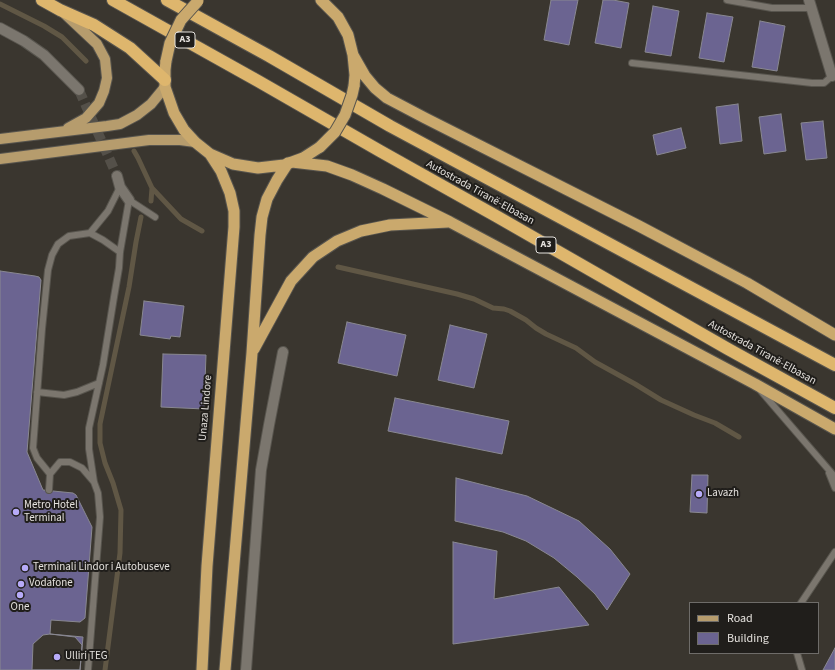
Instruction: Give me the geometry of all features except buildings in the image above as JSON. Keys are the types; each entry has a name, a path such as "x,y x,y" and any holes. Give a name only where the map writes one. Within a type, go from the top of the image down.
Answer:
{"highway":[{"path":"42,0 60,10 94,25 130,48 165,84"},
{"name":"Autostrada Tiranë-Elbasan","path":"112,0 251,77 728,349 835,408"},
{"name":"Autostrada Tiranë-Elbasan","path":"167,0 269,56 390,126 835,365"},
{"path":"198,0 181,20 170,43 166,61 165,84 174,114 184,130 195,142 210,154 233,164 258,168 284,165 303,158 320,146 335,132 345,114 354,86 354,55"},
{"path":"321,0 338,17 348,35 354,55 366,76 375,88 387,98 639,226 740,280 835,335"},
{"name":"Unaza Lindore","path":"202,670 207,566 234,227 234,211 230,193 221,171 210,154"},
{"path":"290,163 327,166 340,170 383,189 450,222 755,384 835,429"},
{"path":"225,670 262,217 267,199 277,180 290,163"},
{"path":"252,353 291,281 313,257 337,241 361,231 390,225 450,222"}],"main road":[{"path":"60,10 97,44 105,59 107,78 99,103 86,118 62,131"},
{"path":"0,139 120,124 137,115 151,104 165,84"},
{"path":"0,159 149,140 180,140 195,142"}],"street":[{"path":"810,4 832,76"},
{"path":"0,28 24,41 44,55 79,90"},
{"path":"117,176 120,187 129,200"},
{"path":"246,670 261,470 268,425 283,352"}],"lane":[{"path":"727,0 772,8 810,4"},
{"path":"632,63 812,83 824,83 832,76"},
{"path":"50,474 37,458 33,448 48,270 52,255 58,244 69,236 90,232 108,211 120,187"},
{"path":"88,670 100,517 98,493 94,482 89,449 89,428 103,365 129,200 155,217"},
{"path":"90,232 120,252"},
{"path":"37,392 64,395 77,392 99,383"},
{"path":"755,384 835,477"},
{"path":"49,490 50,474 60,462 70,462 82,468 94,482"},
{"path":"826,468 835,488"},
{"path":"802,602 835,552"},
{"path":"797,654 802,670"}],"waterway":[{"path":"0,4 44,26 62,37 86,61"},
{"path":"134,151 152,188 181,219 202,231"},
{"path":"151,201 152,188"},
{"path":"105,670 120,553 121,510 105,463 100,443 100,424 129,287 141,217"},
{"path":"338,267 457,294 474,299 493,308 510,311 546,334 576,348 595,362 661,400 715,423 739,437"}],"tunnel":[{"path":"79,90 117,176"}],"place":[{"name":"Lavazh","path":"699,494"},
{"name":"Metro Hotel Terminal","path":"16,512"},
{"name":"Terminali Lindor i Autobuseve","path":"25,568"},
{"name":"Vodafone","path":"21,584"},
{"name":"One","path":"20,595"},
{"name":"Ulliri TEG","path":"57,657"}]}
